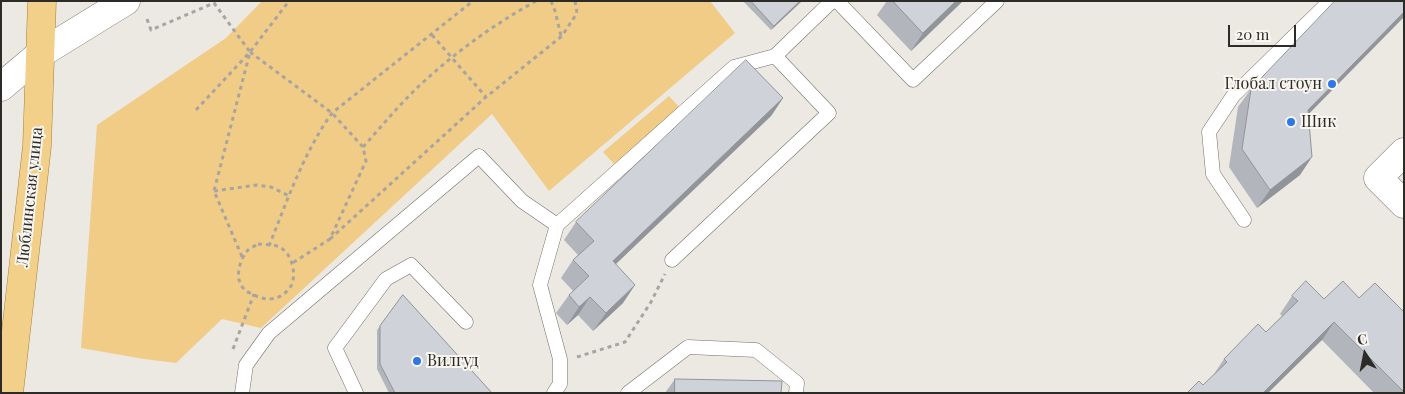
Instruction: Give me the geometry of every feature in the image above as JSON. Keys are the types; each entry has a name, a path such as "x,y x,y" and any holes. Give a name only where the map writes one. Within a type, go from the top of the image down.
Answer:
{"main road":[{"name":"Люблинская улица","path":"9,393 37,146 42,1"},
{"path":"1,87 40,54 126,1"},
{"path":"1404,152 1378,178 1404,204"}],"lane":[{"path":"554,393 560,384 560,363 540,285 557,226 734,67 775,56 832,1"},
{"path":"838,1 913,80 997,1"},
{"path":"1244,220 1213,174 1209,132 1233,96 1330,1"},
{"path":"672,260 829,113 775,56"},
{"path":"242,393 246,365 270,333 479,156 522,201 557,226"},
{"path":"356,393 335,348 386,279 411,265 466,322"},
{"path":"628,393 688,347 756,350 797,383 796,393"}],"path":[{"path":"196,110 250,52 289,1"},
{"path":"269,246 289,196 322,127 332,113 473,1"},
{"path":"363,147 416,89 451,57 501,20 536,1"},
{"path":"551,1 562,36"},
{"path":"291,264 330,239 486,97 562,36 577,13 575,1"},
{"path":"147,19 151,30 215,2 250,52 332,113 363,147 366,161 330,239"},
{"path":"432,35 486,97"},
{"path":"243,259 214,191 250,52"},
{"path":"214,191 257,185 271,187 289,196"},
{"path":"258,244 269,246 280,247 288,254 294,275 291,285 284,294 274,299 263,300 244,289 239,280 238,269 248,250 258,244"},
{"path":"560,363 625,342 651,302 672,260"},
{"path":"246,365 230,356 254,294"}],"shaded area":[{"path":"262,1 710,1 735,33 549,191 492,114 261,328 222,319 176,363 81,348 97,125 226,38"},
{"path":"669,96 680,108 614,164 603,152"}],"building":[{"path":"751,1 800,1 774,26"},
{"path":"893,1 956,1 923,33"},
{"path":"1335,1 1404,1 1404,12 1308,110 1312,157 1270,190 1242,149 1251,89"},
{"path":"746,60 783,98 613,261 635,285 606,313 590,297 579,307 569,295 589,276 573,260 594,241 576,222"},
{"path":"1306,281 1324,299 1343,281 1359,298 1375,283 1404,312 1404,392 1334,322 1263,393 1187,393 1199,381 1203,385 1227,362 1224,359 1258,324 1266,332 1298,301 1292,296"},
{"path":"403,295 492,393 395,393 380,364 380,326"},
{"path":"675,379 782,381 781,393 675,393"}],"place":[{"name":"Глобал стоун","path":"1332,84"},
{"name":"Шик","path":"1291,122"},
{"name":"Вилгуд","path":"417,361"}]}
